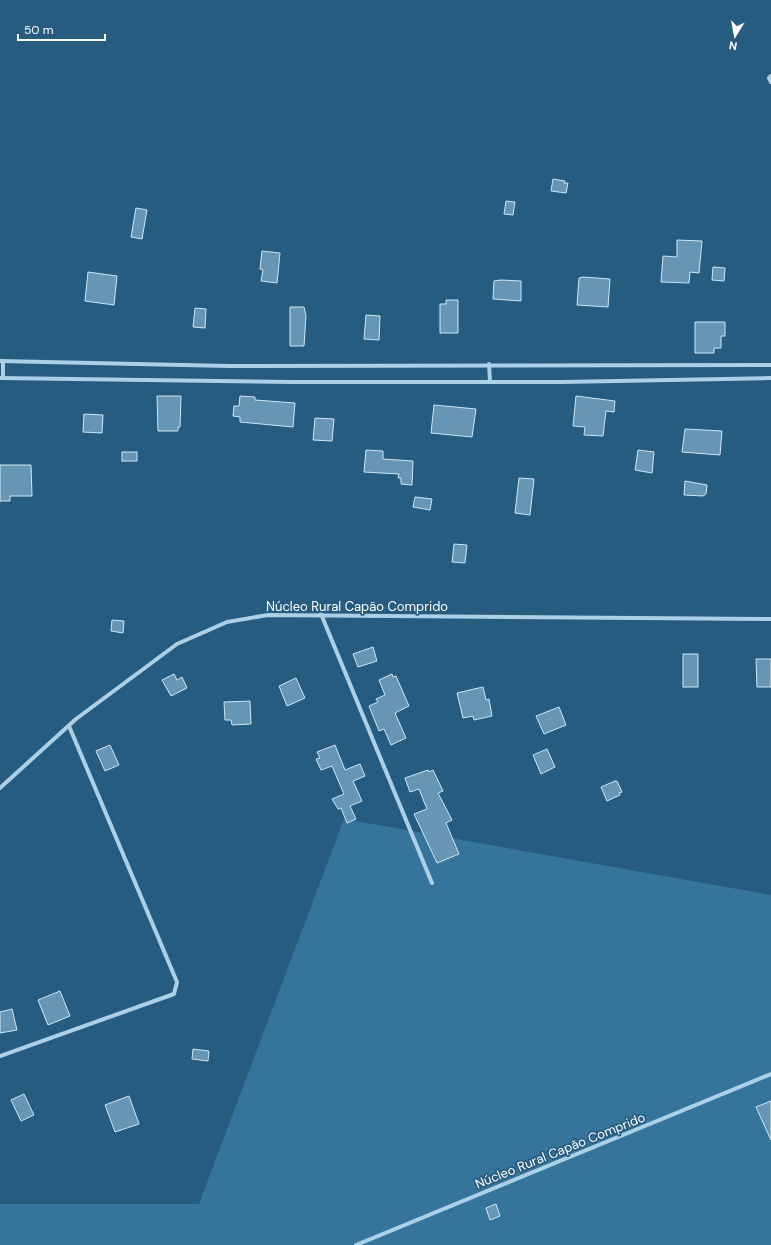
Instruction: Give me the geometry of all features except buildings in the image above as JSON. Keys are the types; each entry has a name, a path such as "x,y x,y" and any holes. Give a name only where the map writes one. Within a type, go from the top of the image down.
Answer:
{"street":[{"path":"771,76 769,78 771,82"},
{"path":"771,364 229,366 2,361 2,378 293,382 490,382 771,378"},
{"path":"489,364 490,382"},
{"path":"321,614 432,882"},
{"name":"Núcleo Rural Capão Comprido","path":"0,788 69,726 177,644 227,622 268,615 321,614 771,618"},
{"path":"0,1056 174,994 177,982 69,726"},
{"name":"Núcleo Rural Capão Comprido","path":"356,1245 771,1074"}],"shaded area":[{"path":"344,819 771,895 771,1245 0,1245 0,1204 199,1204"}]}
